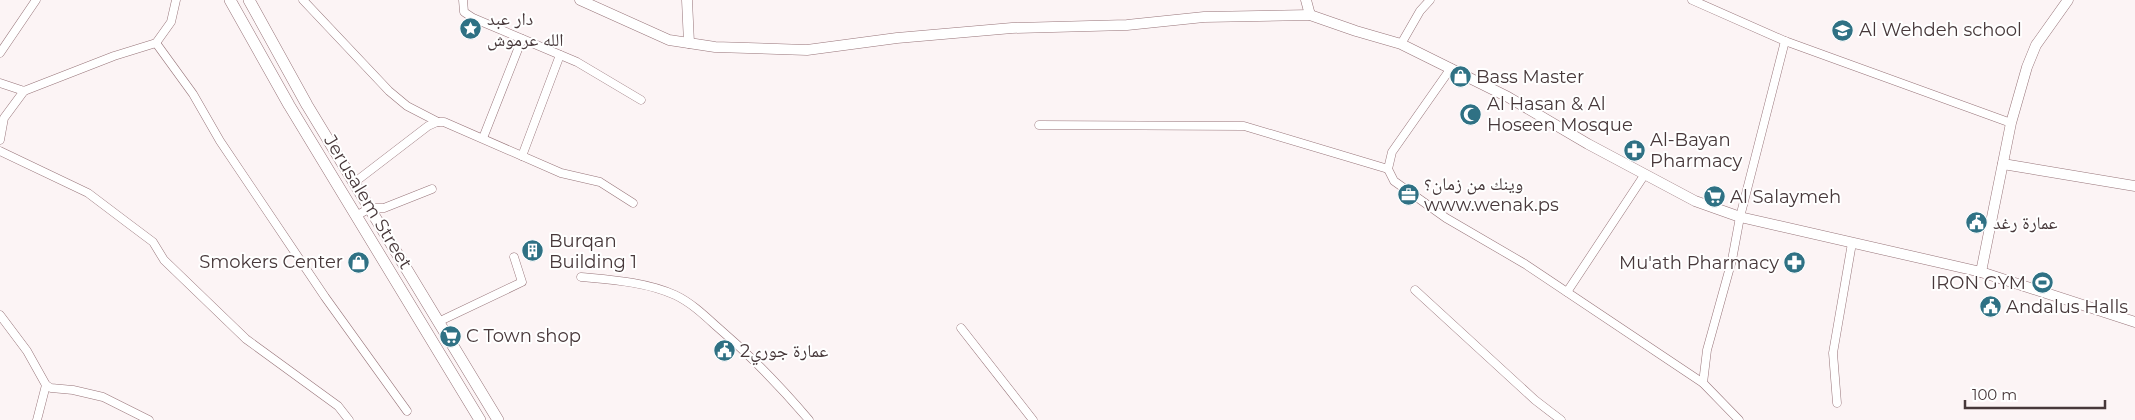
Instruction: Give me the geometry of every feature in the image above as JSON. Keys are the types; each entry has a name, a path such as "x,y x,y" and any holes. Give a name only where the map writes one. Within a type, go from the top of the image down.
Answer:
{"main road":[{"name":"Jerusalem Street","path":"230,0 289,105 480,420"},
{"name":"Jerusalem Street","path":"249,0 307,105 498,420"}],"street":[{"path":"0,53 36,0"},
{"path":"0,140 2,118 24,91 114,56 156,43 170,22 176,0"},
{"path":"303,0 388,91 407,106 438,122"},
{"path":"463,0 464,12 472,18 576,62 641,100"},
{"path":"580,0 669,40 715,47 807,50 897,38 1012,28 1127,25 1204,17 1310,15 1401,44 1451,68 1508,97 1588,144 1695,201 1740,216 1981,272 2135,322"},
{"path":"687,0 689,44"},
{"path":"1306,0 1310,15"},
{"path":"1401,44 1420,11 1430,0"},
{"path":"1692,0 1785,41 2011,123"},
{"path":"1981,272 2011,123 2027,67 2036,45 2068,0"},
{"path":"483,138 522,39"},
{"path":"1703,383 1707,350 1732,260 1740,216 1785,41"},
{"path":"156,43 193,94 220,141 325,297 407,411"},
{"path":"522,156 560,55"},
{"path":"1451,68 1392,152 1388,169 1394,180 1446,218 1524,264 1703,383 1739,420"},
{"path":"0,83 24,91"},
{"path":"355,182 428,126 444,122 561,173 600,182 633,204"},
{"path":"1039,125 1244,126 1388,169"},
{"path":"0,151 88,193 153,242 164,260 246,339 338,406 349,420"},
{"path":"2003,164 2135,186"},
{"path":"1567,292 1645,174"},
{"path":"356,216 370,208 384,208 432,189"},
{"path":"1837,403 1833,353 1852,242"},
{"path":"438,322 522,282 514,257"},
{"path":"581,277 631,282 675,295 696,309 736,343 780,386 809,420"},
{"path":"1415,290 1535,400 1560,420"},
{"path":"0,315 27,351 46,385 51,388 73,390 103,397 149,420"},
{"path":"961,328 1033,420"},
{"path":"37,420 46,385"}],"place":[{"name":"دار عبد الله عرموش","path":"471,29"},
{"name":"Al Wehdeh school","path":"1843,30"},
{"name":"Bass Master","path":"1460,77"},
{"name":"Al Hasan & Al Hoseen Mosque","path":"1471,114"},
{"name":"Al-Bayan Pharmacy","path":"1634,150"},
{"name":"وينك من زمان؟ www.wenak.ps","path":"1408,194"},
{"name":"Al Salaymeh","path":"1714,197"},
{"name":"عمارة رغد","path":"1977,223"},
{"name":"Burqan Building 1","path":"533,251"},
{"name":"Smokers Center","path":"359,262"},
{"name":"Mu'ath Pharmacy","path":"1795,263"},
{"name":"IRON GYM","path":"2042,283"},
{"name":"Andalus Halls","path":"1990,307"},
{"name":"C Town shop","path":"450,336"},
{"name":"عمارة جوري2","path":"724,351"}]}
